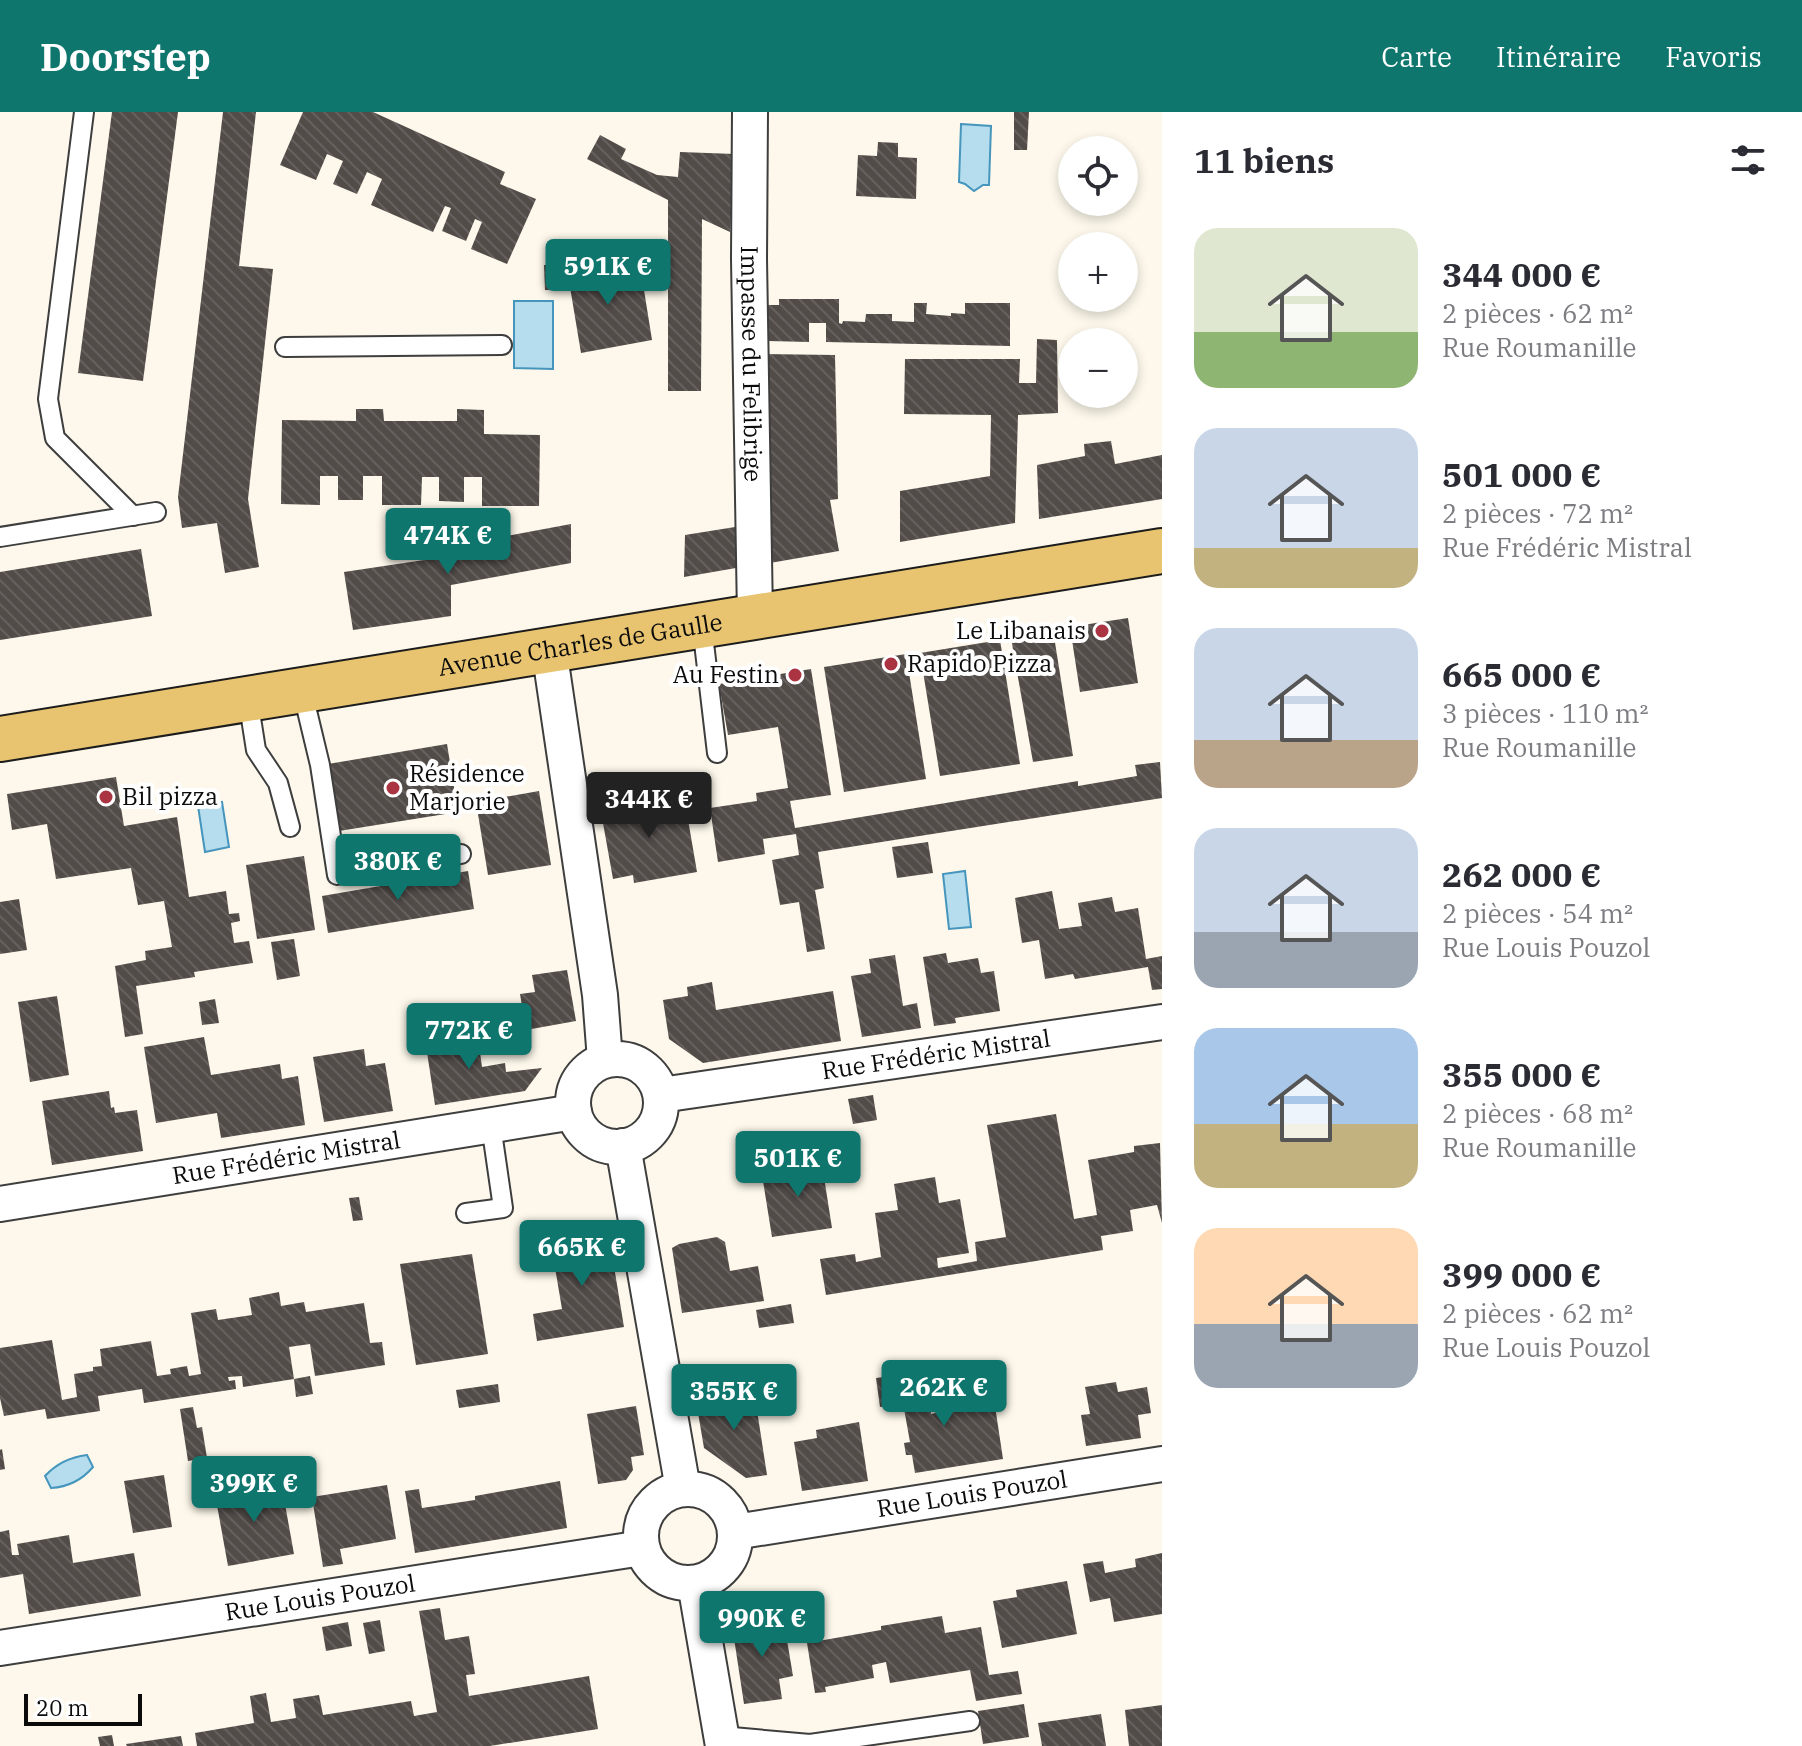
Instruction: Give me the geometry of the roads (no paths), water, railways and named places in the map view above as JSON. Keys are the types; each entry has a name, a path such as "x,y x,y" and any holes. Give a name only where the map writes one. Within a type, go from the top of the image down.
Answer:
{"main road":[{"name":"Avenue Charles de Gaulle","path":"0,739 1162,551"}],"street":[{"name":"Impasse du Felibrige","path":"750,112 749,259 755,616"},
{"path":"549,649 600,995 605,1060"},
{"name":"Rue Frédéric Mistral","path":"661,1095 1162,1022"},
{"path":"605,1060 629,1060 641,1065 650,1073 661,1095 661,1107 653,1129 634,1144 609,1146 587,1134 574,1112 573,1098 583,1074 605,1060"},
{"name":"Rue Frédéric Mistral","path":"0,1204 574,1112"},
{"path":"623,1146 683,1489"},
{"name":"Rue Louis Pouzol","path":"735,1532 1162,1464"},
{"path":"683,1489 695,1490 718,1500 726,1509 735,1532 729,1559 709,1579 695,1583 668,1579 647,1560 640,1534 649,1509 658,1499 669,1492 683,1489"},
{"name":"Rue Louis Pouzol","path":"0,1648 642,1548"},
{"path":"695,1583 722,1741"}],"lane":[{"path":"84,112 48,399 55,438 133,516"},
{"path":"285,347 502,345"},
{"path":"0,537 156,512"},
{"path":"702,626 717,753"},
{"path":"302,690 320,765 337,875 461,854"},
{"path":"248,699 256,750 278,783 290,827"},
{"path":"466,1213 503,1208 491,1125"},
{"path":"722,1741 810,1744 970,1721"}],"water":[{"path":"961,124 991,126 989,185 974,191 959,182"},
{"path":"514,301 553,301 553,369 514,368"},
{"path":"222,802 229,847 205,852 198,806"},
{"path":"965,871 971,927 949,929 943,874"},
{"path":"87,1455 93,1467 89,1472 69,1484 51,1488 45,1476 50,1471 64,1461"}],"place":[{"name":"Le Libanais","path":"1102,631"},
{"name":"Rapido Pizza","path":"891,664"},
{"name":"Au Festin","path":"795,675"},
{"name":"Résidence Marjorie","path":"393,788"},
{"name":"Bil pizza","path":"106,797"}]}
